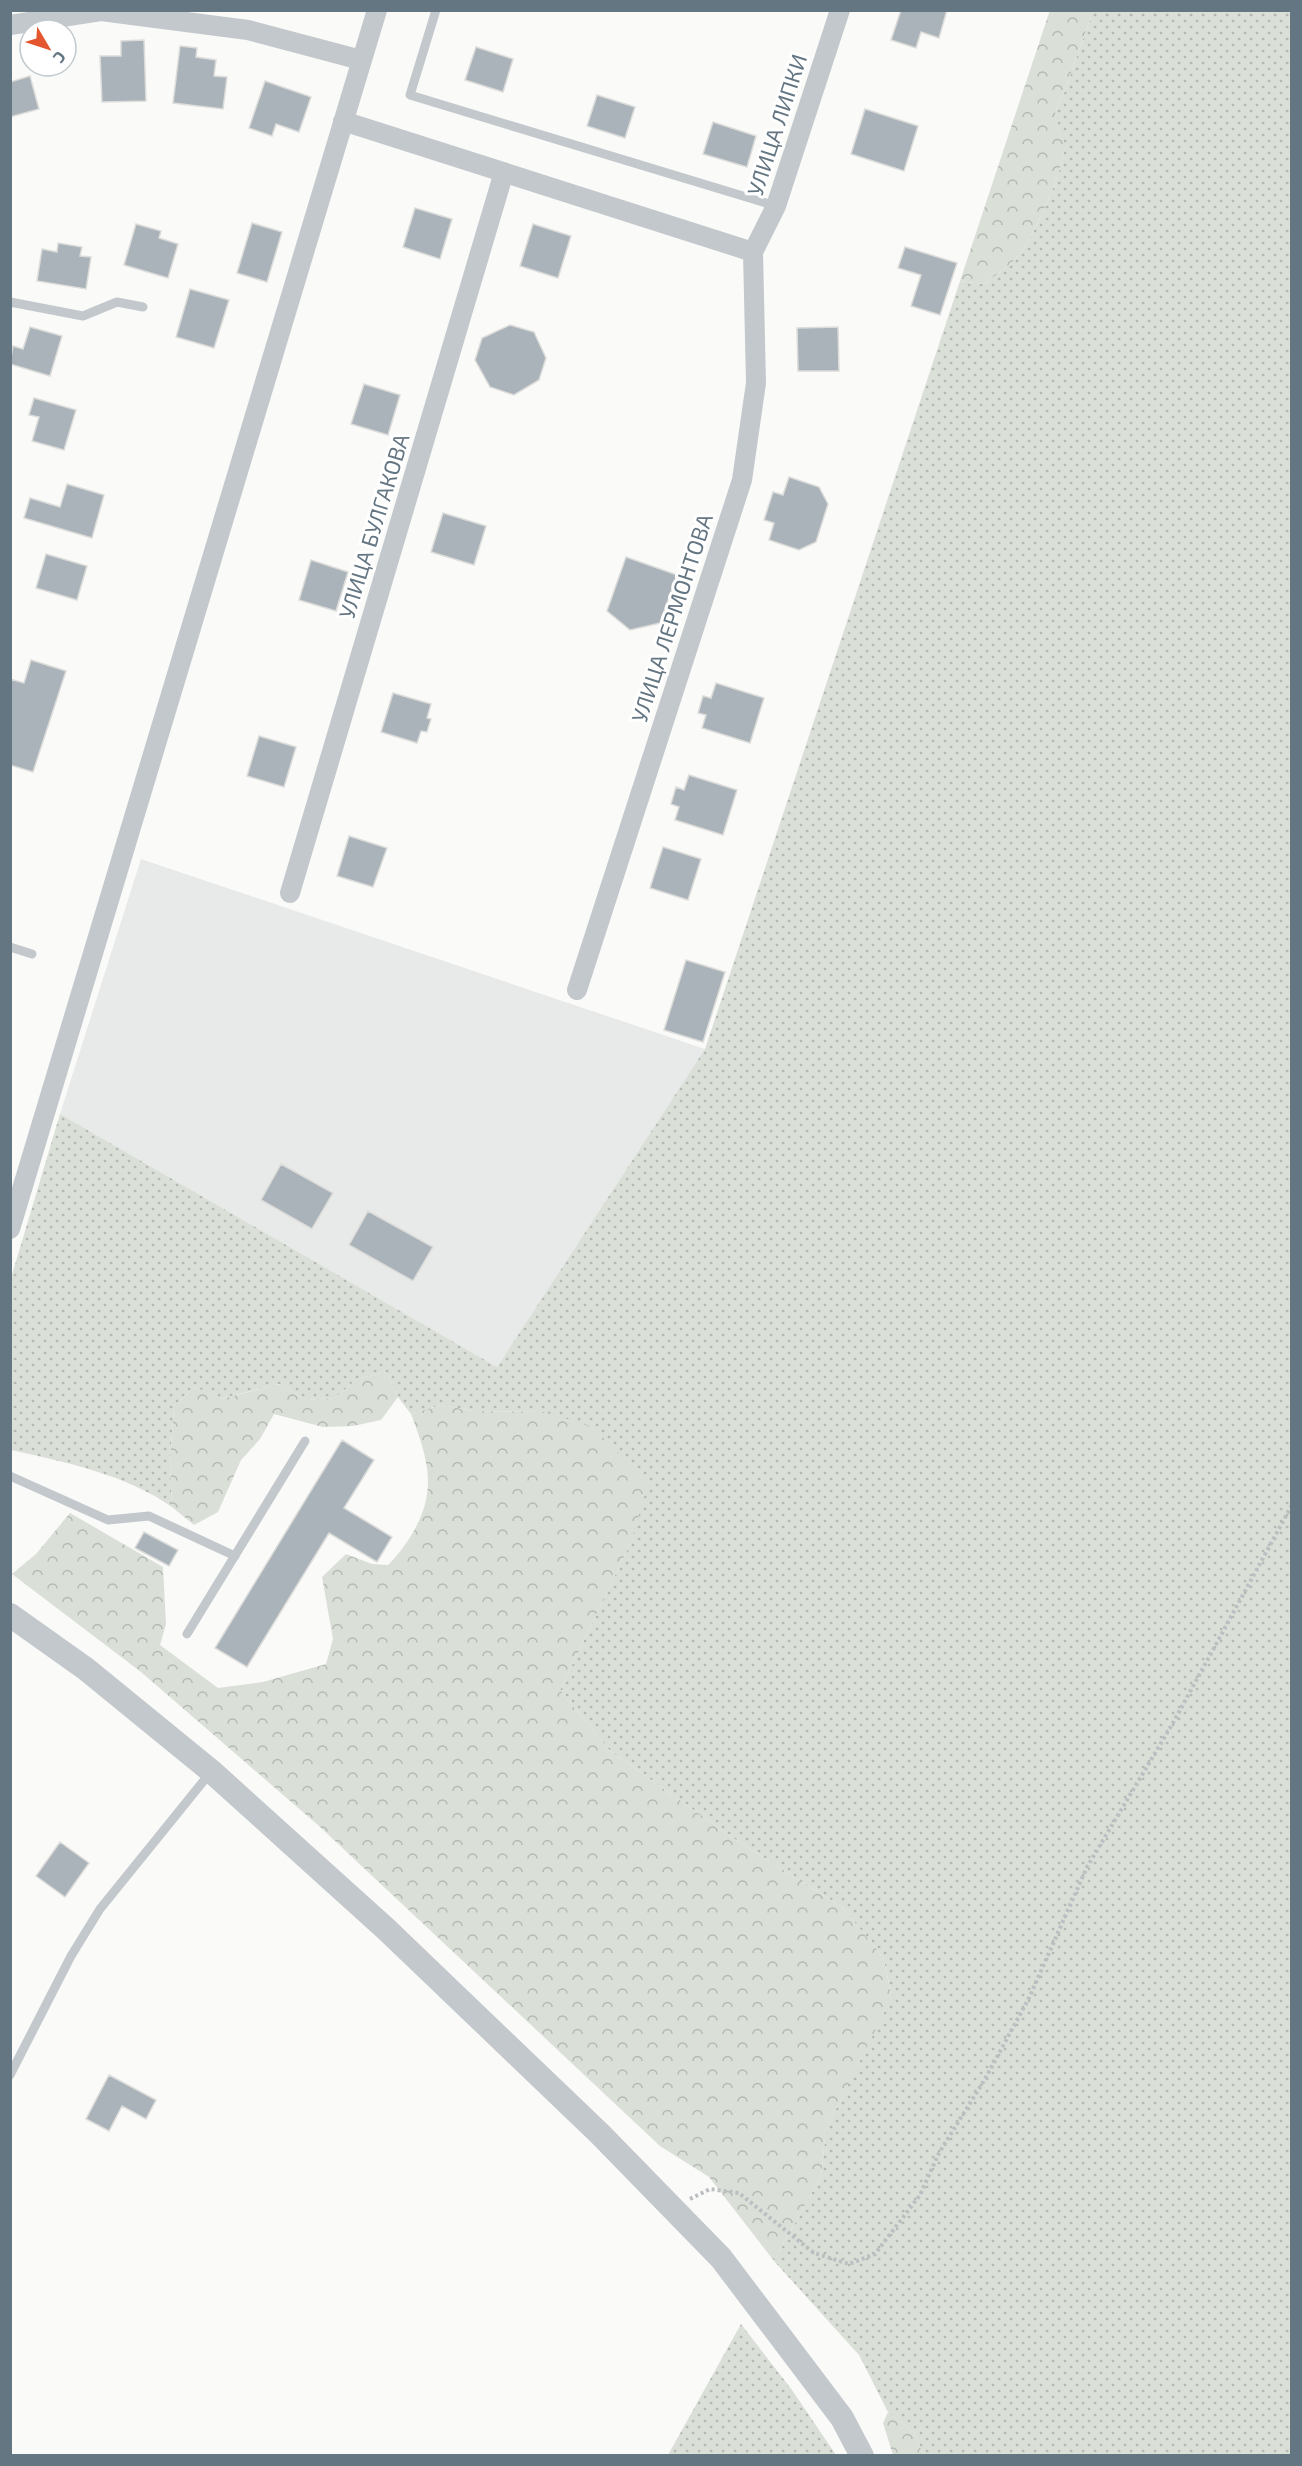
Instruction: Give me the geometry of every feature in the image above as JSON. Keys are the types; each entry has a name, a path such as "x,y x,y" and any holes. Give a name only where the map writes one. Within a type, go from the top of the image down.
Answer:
{"street":[{"path":"10,1229 377,10"},
{"name":"УЛИЦА ЛИПКИ","path":"753,252 776,206 840,10"},
{"path":"10,25 101,11 248,30 362,60"},
{"path":"343,121 753,252"},
{"name":"УЛИЦА БУЛГАКОВА","path":"290,892 504,172"},
{"name":"УЛИЦА ЛЕРМОНТОВА","path":"577,990 742,480 756,382 753,252"},
{"path":"10,1615 86,1669 212,1771 394,1937 600,2134 721,2258 842,2418 862,2456"}],"lane":[{"path":"436,10 410,95 776,206"},
{"path":"10,302 83,316 117,302 143,307"},
{"path":"10,947 32,954"},
{"path":"187,1634 305,1441"},
{"path":"10,1476 108,1520 149,1516 235,1556"},
{"path":"10,2075 71,1956 100,1909 212,1771"}],"path":[{"path":"674,2210 699,2193 710,2189 739,2193 814,2253 849,2264 874,2254 920,2195 939,2153 985,2079 1029,1998 1088,1868 1173,1723 1292,1505"}],"shaded area":[{"path":"141,859 705,1049 497,1367 60,1114"}],"green space":[{"path":"1050,10 1093,11 1055,113 1064,144 1057,177 1038,223 1016,258 984,284 960,281"},
{"path":"1093,11 1291,11 1291,2455 923,2455 915,2433 888,2412 859,2355 774,2261 821,2176 826,2129 892,1996 883,1957 842,1907 739,1842 610,1751 560,1690 631,1542 544,1412 473,1411 441,1405 411,1414 398,1397 386,1372 357,1379 335,1398 306,1400 279,1384 220,1399 195,1387 174,1406 170,1463 172,1507 116,1478 11,1450 11,1278 60,1114 497,1367 705,1049 960,281 984,284 1005,269 1023,249 1038,223 1057,177 1064,152 1055,113"},
{"path":"386,1372 398,1397 381,1420 353,1426 323,1427 274,1414 260,1439 241,1460 218,1512 194,1525 172,1507 170,1463 174,1406 195,1387 221,1399 279,1384 306,1400 335,1398 357,1379"},
{"path":"441,1405 473,1411 544,1412 593,1427 648,1484 631,1542 560,1690 610,1751 739,1842 842,1907 883,1957 892,1997 826,2129 821,2176 774,2261 709,2177 660,2146 319,1826 141,1672 12,1574 36,1554 70,1513 163,1567 166,1624 160,1645 218,1688 263,1682 326,1664 333,1639 322,1577 346,1554 372,1564 388,1565 410,1538 425,1505 428,1482 425,1456 411,1414"},
{"path":"741,2324 792,2390 836,2455 668,2455"},
{"path":"888,2412 915,2433 923,2455 893,2455 883,2423"}],"building":[{"path":"901,10 947,10 939,38 921,32 916,48 891,40"},
{"path":"144,40 146,101 102,102 100,56 121,56 121,41"},
{"path":"180,46 197,48 196,57 216,60 214,76 227,77 223,109 173,103"},
{"path":"476,47 513,59 503,92 465,80"},
{"path":"31,78 39,109 10,117 10,82"},
{"path":"265,81 311,97 299,132 276,124 272,136 249,128"},
{"path":"597,95 635,107 625,138 587,126"},
{"path":"865,109 918,126 904,171 851,154"},
{"path":"713,122 756,136 747,167 703,154"},
{"path":"415,208 452,219 440,259 403,247"},
{"path":"252,223 282,232 267,282 237,273"},
{"path":"136,224 161,231 159,238 178,244 168,278 124,265"},
{"path":"533,224 571,236 558,278 520,266"},
{"path":"58,243 82,247 80,256 91,257 86,289 37,281 42,249 57,252"},
{"path":"905,247 957,263 940,315 911,306 921,275 898,268"},
{"path":"190,289 229,300 214,348 176,337"},
{"path":"510,325 534,332 546,358 539,380 514,395 490,387 475,360 482,338"},
{"path":"30,327 62,336 50,376 10,364 13,346 23,349"},
{"path":"838,327 839,371 798,371 797,328"},
{"path":"364,384 400,395 388,435 351,424"},
{"path":"34,398 76,410 64,450 32,441 39,417 29,415"},
{"path":"789,477 819,487 828,504 816,542 799,550 769,540 774,523 764,520 773,492 783,495"},
{"path":"67,484 104,495 92,538 24,518 30,498 60,507"},
{"path":"443,513 486,526 474,565 431,552"},
{"path":"46,554 87,566 77,600 36,588"},
{"path":"626,557 677,575 660,623 630,630 607,611"},
{"path":"311,560 348,572 336,611 299,600"},
{"path":"31,660 66,671 33,772 10,765 10,679 24,683"},
{"path":"716,683 764,698 750,743 702,728 706,715 698,713 703,696 711,698"},
{"path":"393,693 431,704 427,718 431,719 427,732 421,731 417,743 381,732"},
{"path":"259,736 296,747 284,787 247,776"},
{"path":"689,775 737,790 723,835 675,820 679,807 671,804 676,787 684,790"},
{"path":"349,836 387,848 373,887 337,876"},
{"path":"663,847 701,859 688,900 650,888"},
{"path":"686,960 725,972 703,1042 664,1030"},
{"path":"281,1164 333,1193 312,1229 261,1200"},
{"path":"368,1211 433,1247 413,1281 349,1245"},
{"path":"342,1440 374,1460 344,1508 392,1537 377,1562 329,1533 247,1667 215,1648"},
{"path":"144,1532 178,1550 169,1566 135,1548"},
{"path":"60,1842 89,1863 65,1897 36,1876"},
{"path":"109,2075 156,2100 146,2119 122,2106 109,2131 86,2119"}]}
